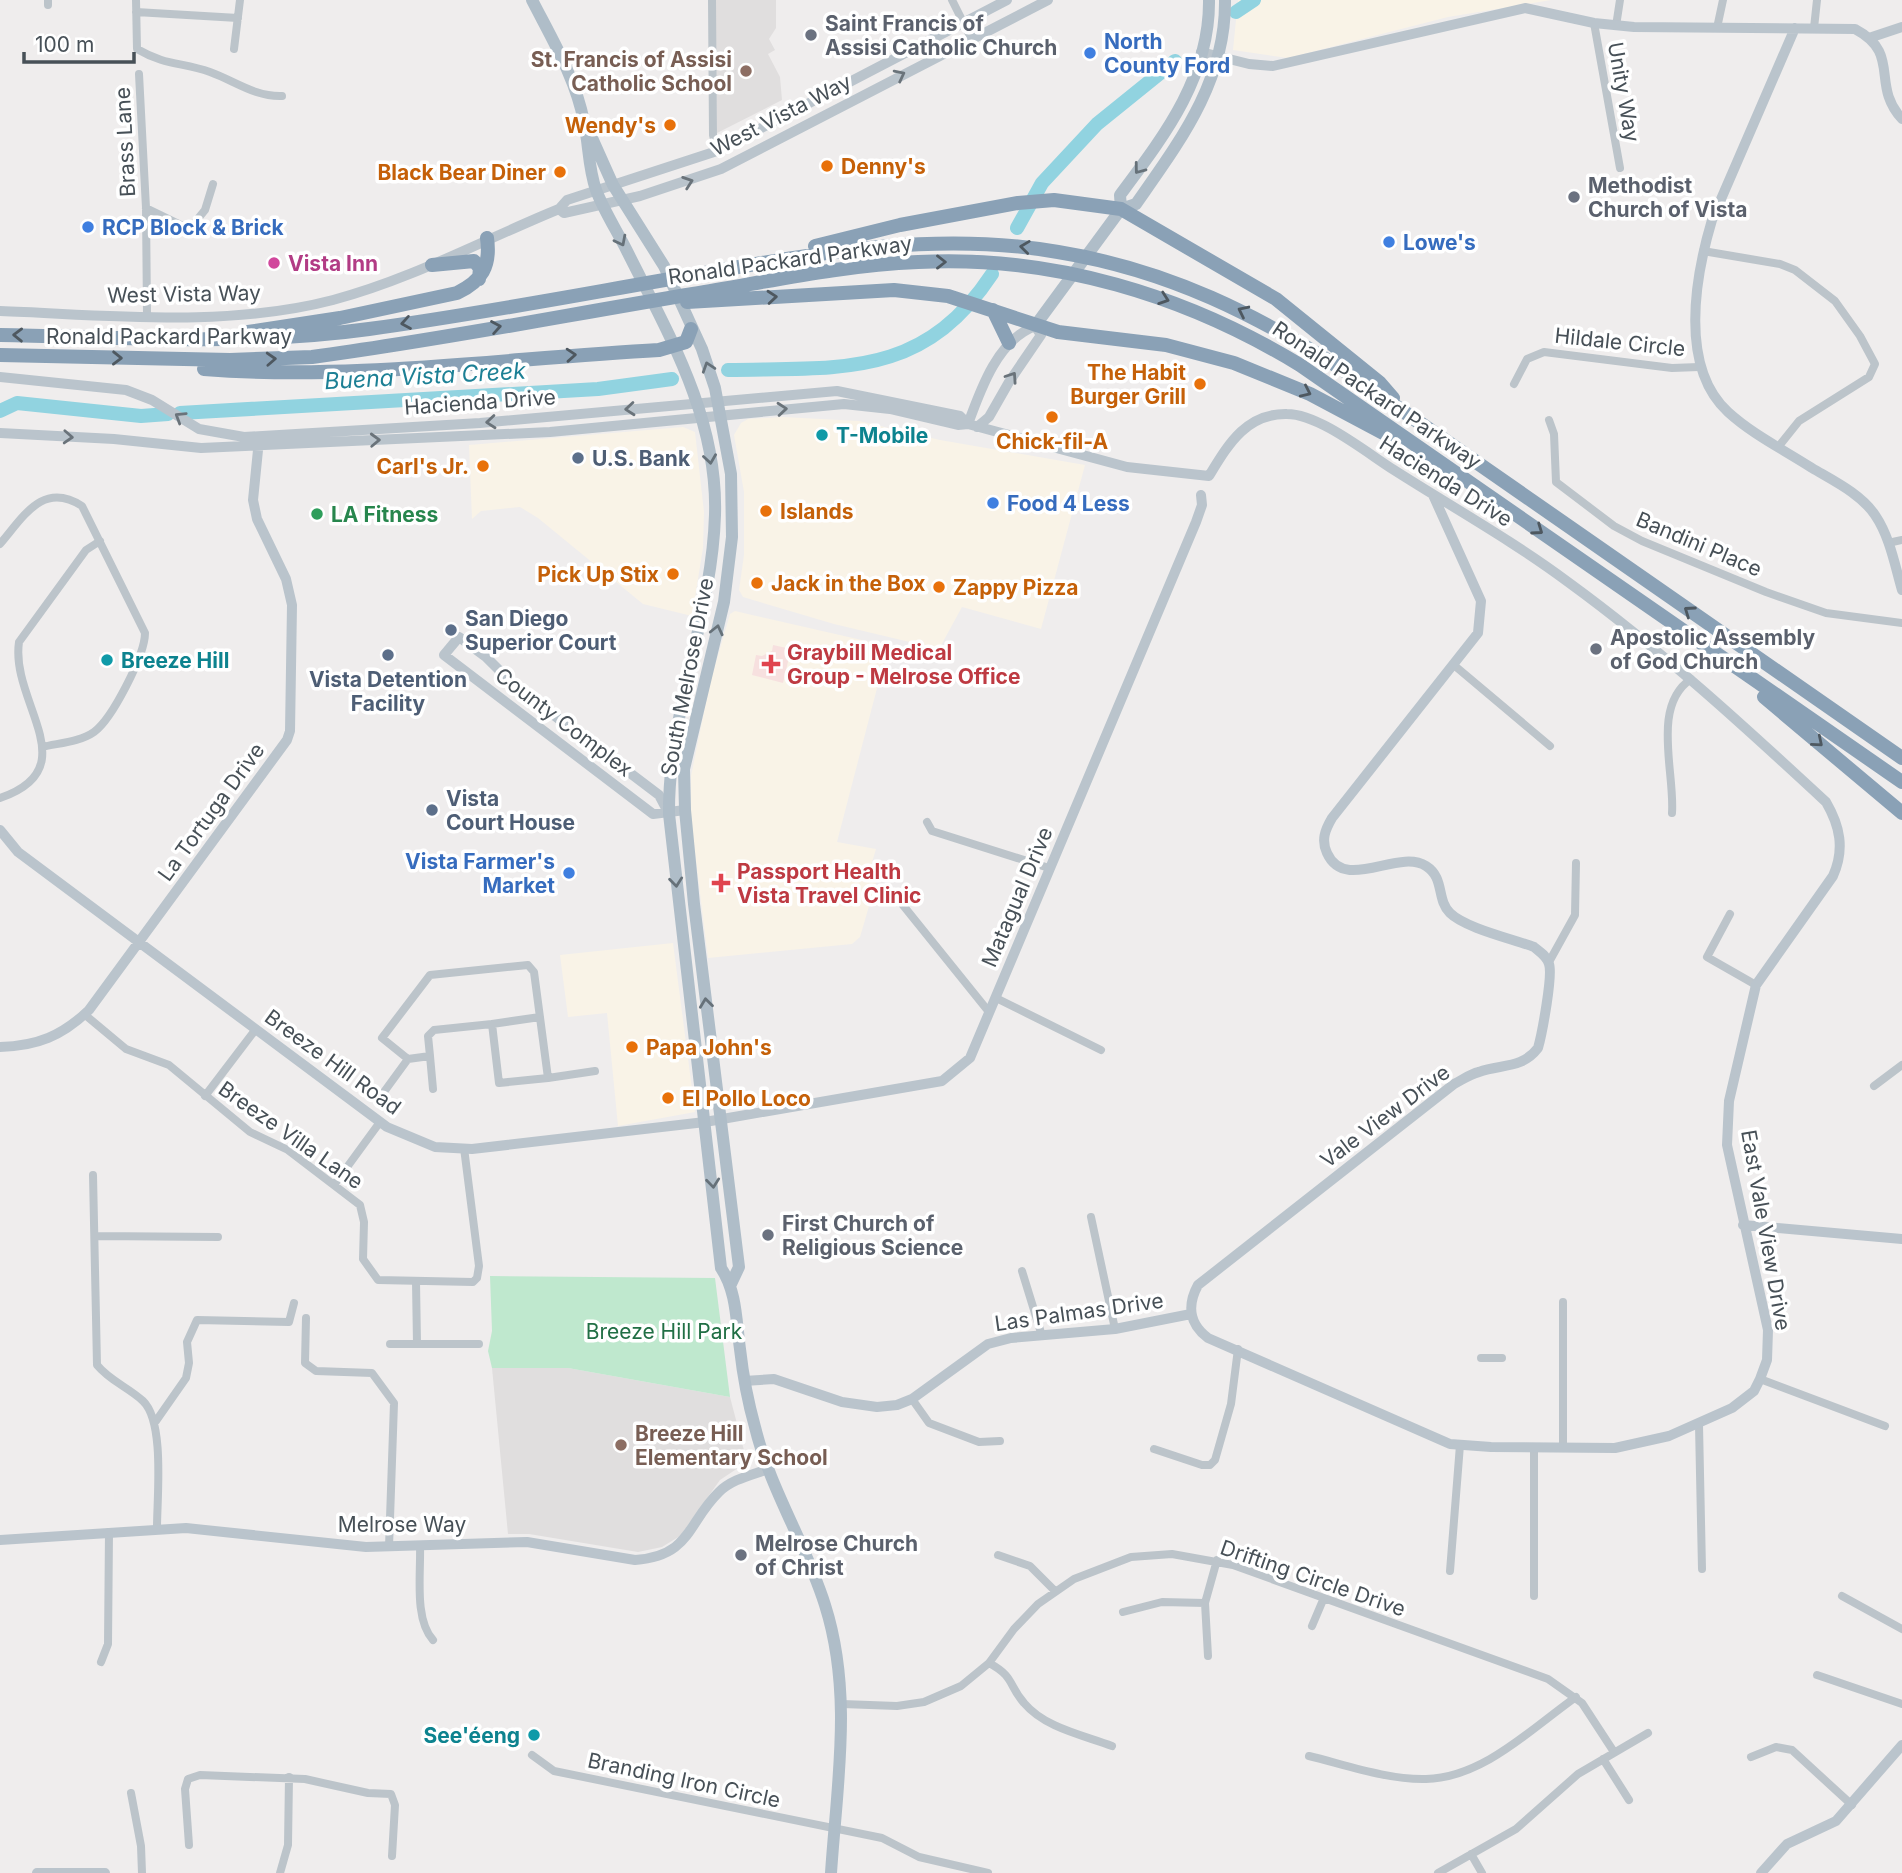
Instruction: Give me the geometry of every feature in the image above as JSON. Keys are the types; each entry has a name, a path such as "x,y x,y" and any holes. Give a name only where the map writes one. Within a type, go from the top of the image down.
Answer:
{"highway":[{"path":"736,267 900,225 1035,201 1077,202 1121,209 1276,299 1380,383 1404,412"},
{"path":"184,340 293,327 440,298 472,286 479,279 488,261 487,238"},
{"name":"Ronald Packard Parkway","path":"0,335 184,340 269,340 319,336 858,248 929,242 1025,247 1105,261 1196,290 1284,332 1404,412 1902,758"},
{"path":"432,265 474,261 480,268 479,279"},
{"name":"Ronald Packard Parkway","path":"0,355 243,360 312,356 650,301 704,297 855,267 919,262 1015,265 1090,278 1185,307 1244,333 1300,365 1902,782"},
{"path":"704,297 828,292 927,292 992,309 1006,319 1058,332 1166,345 1234,363 1310,394 1462,477"},
{"path":"1006,319 1009,343"},
{"path":"154,359 199,368 311,373 676,347 686,342 691,329"},
{"path":"1710,650 1902,813"},
{"path":"1847,719 1902,752"}],"main road":[{"path":"532,0 561,56 584,122"},
{"path":"1121,209 1120,195 1175,121 1194,80 1209,0"},
{"path":"1035,326 1121,209 1136,204 1179,144 1206,95 1217,56 1225,0"},
{"name":"South Melrose Drive","path":"584,122 612,185 664,266 702,349 718,401 731,474 732,537 724,602 684,769 685,810 739,1267 731,1284"},
{"name":"South Melrose Drive","path":"584,122 588,160 596,190 676,347 698,403 713,482 713,532 706,599 673,760 669,814 721,1268 731,1284 744,1381 768,1469 825,1605 836,1653 842,1704 842,1745 831,1873"}],"street":[{"path":"136,0 137,48 173,65 208,72 253,92 282,96"},
{"path":"234,49 240,0"},
{"path":"712,0 713,135 717,151"},
{"path":"951,0 971,38"},
{"name":"West Vista Way","path":"0,311 237,316 275,311 377,287 559,209 567,200 717,151 1007,0"},
{"name":"West Vista Way","path":"559,209 564,213 623,201 720,169 1048,0"},
{"path":"1616,26 1620,0"},
{"path":"1717,27 1723,0"},
{"path":"1814,28 1817,0"},
{"path":"1201,52 1273,65 1525,8 1616,26 1855,29 1872,37 1885,57 1888,99 1902,118"},
{"path":"136,12 238,18"},
{"name":"Unity Way","path":"1594,23 1620,168"},
{"path":"1872,37 1902,27"},
{"path":"1795,28 1712,220 1703,251 1695,332 1699,367 1726,411 1865,503 1875,515 1888,543 1902,590"},
{"name":"Brass Lane","path":"139,74 146,208 147,316"},
{"name":"Brass Lane","path":"146,208 181,225 192,226 205,210 213,184"},
{"path":"1703,251 1780,264 1795,270 1835,301 1860,336 1875,364 1869,377 1799,421 1779,446"},
{"path":"1035,326 1041,335 989,417 972,426 981,390 1009,343 1017,333 1035,326"},
{"name":"Hildale Circle","path":"1514,384 1527,359 1544,352 1672,368 1699,367"},
{"name":"Hacienda Drive","path":"0,377 126,390 152,400 199,429 259,440 481,436 853,404 972,426 1127,467 1209,476 1237,433 1259,419 1293,414 1313,420 1566,580 1691,679 1826,802 1839,828"},
{"name":"Hacienda Drive","path":"0,433 114,439 201,448 259,440 837,391 960,416 972,426"},
{"name":"Bandini Place","path":"1549,420 1554,434 1556,482 1614,526 1642,541 1795,604 1826,613 1902,623"},
{"name":"La Tortuga Drive","path":"0,1046 46,1041 84,1014 276,758 290,731 292,605 286,579 257,519 253,500 259,440"},
{"name":"Matagual Drive","path":"705,1122 942,1081 970,1058 1194,526 1202,505 1201,495"},
{"path":"1433,495 1481,601 1478,634 1332,818 1323,839 1325,850 1330,860 1341,868 1353,871 1415,862 1426,866 1438,877 1444,905 1450,913 1461,920 1534,947 1549,962 1575,915 1576,863"},
{"path":"0,544 31,508 47,498 61,496 82,506 143,627 145,646 99,727 86,737 42,747"},
{"path":"1888,543 1902,540"},
{"path":"0,798 23,790 33,783 42,765 42,747 18,659 19,642 86,550 100,541"},
{"name":"County Complex","path":"459,637 486,657 523,693 659,795 669,814 653,814 444,655 459,637"},
{"path":"1455,666 1550,746"},
{"path":"1672,813 1669,711 1676,692 1691,679"},
{"path":"669,814 685,810"},
{"path":"927,822 932,831 1049,868"},
{"name":"East Vale View Drive","path":"1699,1425 1732,1408 1754,1391 1767,1360 1768,1330 1727,1145 1727,1121 1756,985 1833,876 1839,863 1839,828"},
{"name":"Breeze Hill Road","path":"0,830 18,852 380,1122 403,1136 435,1147 464,1149 705,1122"},
{"path":"902,904 989,1012"},
{"path":"1730,914 1707,957 1756,985"},
{"name":"Vale View Drive","path":"1191,1314 1192,1297 1198,1286 1454,1084 1477,1072 1516,1066 1531,1058 1541,1037 1551,975 1549,962"},
{"path":"408,1059 382,1038 430,975 528,965 534,972 548,1078"},
{"path":"996,998 1101,1050"},
{"name":"Breeze Villa Lane","path":"84,1014 126,1049 169,1065 250,1132 288,1150 360,1206 364,1222 363,1259 378,1280 473,1282 477,1278 480,1267 464,1149"},
{"path":"433,1089 428,1035 434,1030 540,1017"},
{"path":"492,1024 499,1083 595,1071"},
{"path":"205,1096 256,1030"},
{"path":"381,1096 408,1059 430,1056"},
{"path":"1874,1086 1902,1065"},
{"path":"334,1185 380,1122"},
{"path":"93,1175 97,1365 107,1378 145,1403 156,1421 157,1528"},
{"path":"1091,1217 1115,1329"},
{"path":"1743,1225 1902,1239"},
{"path":"95,1236 218,1237"},
{"path":"1021,1271 1042,1336"},
{"path":"416,1282 417,1344"},
{"path":"1563,1302 1563,1448"},
{"path":"156,1421 186,1378 189,1363 187,1342 197,1320 289,1322 295,1303"},
{"path":"1191,1314 1201,1333 1430,1435 1460,1445 1534,1448 1633,1446 1699,1425 1702,1569"},
{"name":"Las Palmas Drive","path":"744,1381 775,1379 842,1402 877,1408 912,1399 988,1344 1011,1338 1115,1329 1191,1314"},
{"path":"306,1318 305,1363 316,1371 372,1373 394,1403 389,1547"},
{"path":"390,1344 479,1344"},
{"path":"1154,1448 1202,1465 1210,1465 1215,1460 1231,1404 1238,1349"},
{"path":"1481,1358 1503,1358"},
{"path":"1760,1379 1885,1426"},
{"path":"912,1399 929,1423 979,1443 1000,1441"},
{"path":"1450,1571 1460,1445"},
{"path":"1534,1448 1534,1596"},
{"name":"Melrose Way","path":"0,1540 157,1528 389,1547 527,1542 635,1560 650,1559 671,1551 684,1542 718,1493 730,1483 768,1469"},
{"path":"101,1662 108,1644 109,1532"},
{"path":"420,1546 422,1615 426,1633 433,1640"},
{"name":"Drifting Circle Drive","path":"842,1704 897,1706 924,1702 961,1686 989,1662 1014,1629 1055,1591 1100,1566 1131,1558 1172,1554 1217,1560 1548,1679 1576,1697 1614,1752"},
{"path":"998,1555 1030,1566 1055,1591"},
{"path":"1208,1656 1205,1603 1217,1560"},
{"path":"1842,1596 1902,1629"},
{"path":"1312,1626 1323,1600"},
{"path":"1123,1612 1162,1602 1205,1603"},
{"path":"989,1662 1004,1671 1022,1702 1041,1718 1112,1746"},
{"path":"1817,1675 1902,1704"},
{"path":"1309,1756 1405,1778 1448,1777 1484,1762 1576,1697"},
{"path":"1438,1873 1516,1829 1578,1774 1648,1733"},
{"path":"1761,1873 1787,1844 1836,1821 1902,1745"},
{"path":"1751,1757 1776,1747 1792,1750 1852,1805"},
{"name":"Branding Iron Circle","path":"532,1755 554,1771 882,1838 919,1857 988,1873"},
{"path":"1603,1759 1629,1800"},
{"path":"189,1845 185,1789 192,1776 289,1777 391,1794 395,1805 392,1856"},
{"path":"280,1873 288,1845 289,1777"},
{"path":"131,1793 141,1846 142,1873"},
{"path":"1471,1854 1482,1873"},
{"path":"37,1873 105,1873"}],"shaded area":[{"name":"St. Francis of Assisi Catholic School","path":"715,0 776,0 776,28 769,39 775,50 768,54 780,77 782,100 717,133"},
{"path":"1238,0 1551,0 1448,17 1288,58 1233,50"},
{"path":"783,417 859,421 940,440 1085,465 1041,629 962,607 939,649 834,624 743,597 739,590 744,555 744,492 734,435 741,423 748,419"},
{"path":"683,427 695,432 704,512 703,548 692,616 643,604 538,518 520,507 481,511 472,519 469,445"},
{"path":"735,611 888,646 837,842 876,849 870,869 879,872 860,937 852,944 708,958 691,820 691,776 710,683 730,614"},
{"name":"Graybill Medical Group - Melrose Office","path":"773,645 791,649 783,683 752,675 756,655 762,656 772,651"},
{"path":"673,943 695,1112 618,1126 607,1013 568,1017 560,955"},
{"name":"Breeze Hill Elementary School","path":"492,1368 568,1368 730,1397 747,1462 720,1480 680,1536 662,1547 638,1552 529,1534 508,1534"}],"green space":[{"name":"Breeze Hill Park","path":"490,1276 715,1278 730,1397 568,1368 492,1368 488,1351 492,1331"}],"waterway":[{"name":"Buena Vista Creek","path":"1236,12 1254,0"},
{"name":"Buena Vista Creek","path":"1017,228 1042,183 1097,124 1175,61"},
{"name":"Buena Vista Creek","path":"728,370 842,366 875,361 907,350 937,333 965,308 992,274"},
{"name":"Buena Vista Creek","path":"180,413 598,389 672,379"},
{"name":"Buena Vista Creek","path":"0,411 17,403 141,416 168,414"}],"place":[{"name":"Saint Francis of Assisi Catholic Church","path":"811,35"},
{"name":"North County Ford","path":"1090,53"},
{"name":"St. Francis of Assisi Catholic School","path":"746,71"},
{"name":"Wendy's","path":"670,125"},
{"name":"Denny's","path":"827,166"},
{"name":"Black Bear Diner","path":"560,172"},
{"name":"Methodist Church of Vista","path":"1574,197"},
{"name":"RCP Block & Brick","path":"88,227"},
{"name":"Lowe's","path":"1389,242"},
{"name":"Vista Inn","path":"274,263"},
{"name":"The Habit Burger Grill","path":"1200,384"},
{"name":"Chick-fil-A","path":"1052,417"},
{"name":"T-Mobile","path":"822,435"},
{"name":"U.S. Bank","path":"578,458"},
{"name":"Carl's Jr.","path":"483,466"},
{"name":"Food 4 Less","path":"993,503"},
{"name":"Islands","path":"766,511"},
{"name":"LA Fitness","path":"317,514"},
{"name":"Pick Up Stix","path":"673,574"},
{"name":"Jack in the Box","path":"757,583"},
{"name":"Zappy Pizza","path":"939,587"},
{"name":"San Diego Superior Court","path":"451,630"},
{"name":"Apostolic Assembly of God Church","path":"1596,649"},
{"name":"Vista Detention Facility","path":"388,655"},
{"name":"Breeze Hill","path":"107,660"},
{"name":"Graybill Medical Group - Melrose Office","path":"771,664"},
{"name":"Vista Court House","path":"432,810"},
{"name":"Vista Farmer's Market","path":"569,873"},
{"name":"Passport Health Vista Travel Clinic","path":"721,883"},
{"name":"Papa John's","path":"632,1047"},
{"name":"El Pollo Loco","path":"668,1098"},
{"name":"First Church of Religious Science","path":"768,1235"},
{"name":"Breeze Hill Elementary School","path":"621,1445"},
{"name":"Melrose Church of Christ","path":"741,1555"},
{"name":"See'éeng","path":"534,1735"}]}
